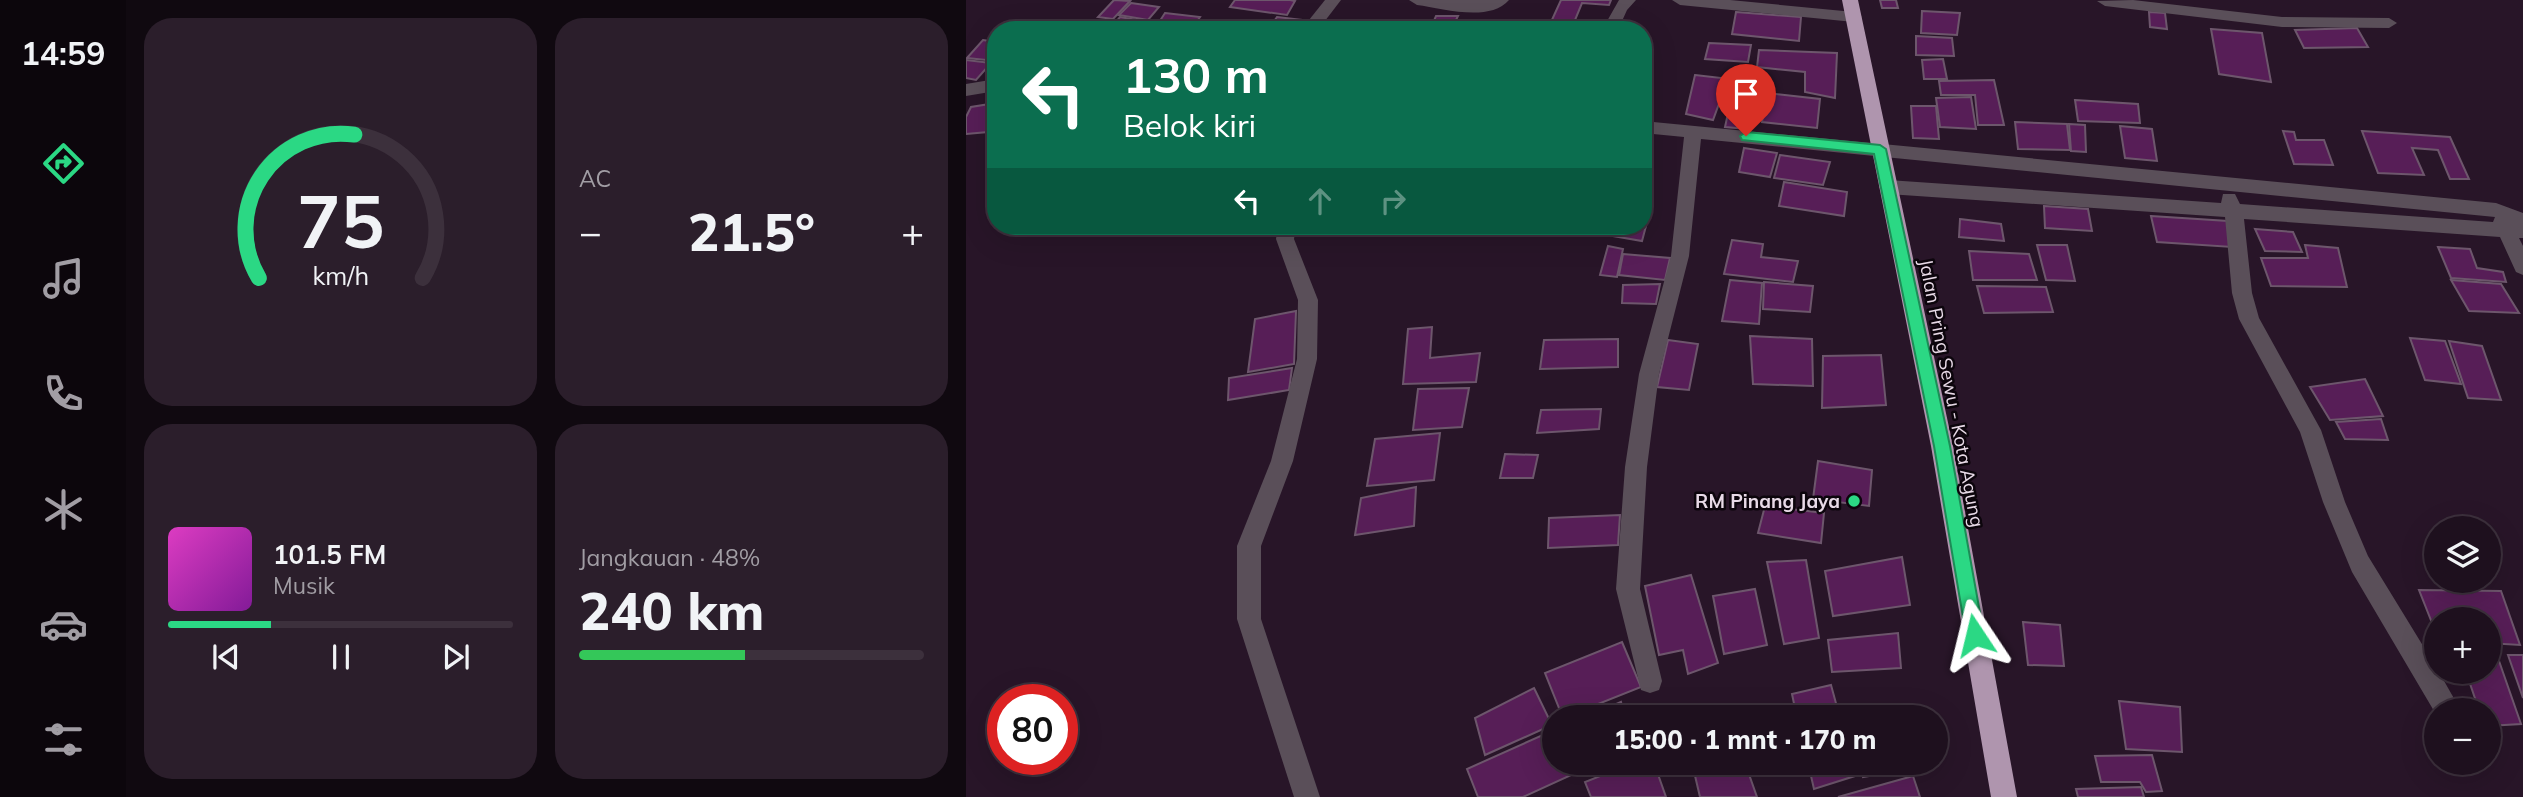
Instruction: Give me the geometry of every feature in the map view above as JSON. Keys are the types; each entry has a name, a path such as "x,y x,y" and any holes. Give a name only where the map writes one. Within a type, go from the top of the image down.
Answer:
{"highway":[{"name":"Jalan Pring Sewu - Kota Agung","path":"1852,8 1942,446 2004,797"}],"street":[{"path":"1316,21 1333,0"},
{"path":"1417,0 1483,7 1495,5 1501,0"},
{"path":"1614,21 1620,8 1628,0"},
{"path":"1680,0 1852,8"},
{"path":"2093,0 2236,19 2338,26 2389,23"},
{"path":"966,90 987,86"},
{"path":"1652,128 2496,210 2518,228 2523,267"},
{"path":"1650,681 1628,589 1636,467 1649,374 1680,256 1693,131"},
{"path":"2224,184 2234,212 2242,293 2249,319 2310,430 2334,502 2360,564 2441,698"},
{"path":"1888,187 2234,212 2518,228"},
{"path":"1286,235 1308,300 1307,359 1282,461 1249,546 1249,619 1307,797"}],"building":[{"path":"1114,0 1130,1 1113,19 1098,17"},
{"path":"1235,0 1295,1 1287,15 1230,7"},
{"path":"1561,0 1611,0 1609,5 1582,3 1575,21 1551,21"},
{"path":"1880,0 1896,0 1898,8 1882,8"},
{"path":"1131,3 1159,7 1148,20 1119,15"},
{"path":"1922,11 1960,13 1957,35 1921,33"},
{"path":"1736,12 1801,17 1799,41 1732,34"},
{"path":"2149,12 2165,13 2167,29 2150,27"},
{"path":"1165,13 1200,17 1197,21 1160,21"},
{"path":"1436,16 1458,16 1456,21 1434,21"},
{"path":"1120,17 1142,21 1117,21"},
{"path":"1277,17 1303,20 1302,21 1274,21"},
{"path":"2357,28 2368,47 2304,48 2295,30"},
{"path":"2211,29 2262,33 2271,82 2219,74"},
{"path":"1916,36 1952,38 1954,56 1916,55"},
{"path":"983,40 987,41 987,60 967,58"},
{"path":"1709,43 1751,45 1748,62 1705,59"},
{"path":"1759,50 1837,53 1835,98 1805,92 1805,72 1757,67"},
{"path":"1943,59 1947,79 1924,79 1922,60"},
{"path":"966,60 987,63 987,68 976,80 966,78"},
{"path":"1695,75 1739,80 1734,103 1720,101 1713,120 1686,114"},
{"path":"1994,80 2004,125 1978,125 1975,95 1941,95 1939,81"},
{"path":"1767,93 1820,99 1817,128 1762,122"},
{"path":"1971,97 1976,129 1940,127 1936,98"},
{"path":"2075,100 2138,104 2140,123 2078,121"},
{"path":"987,104 987,132 966,134 966,117 971,107"},
{"path":"1730,104 1753,106 1748,129 1725,127"},
{"path":"1911,106 1936,106 1939,139 1913,138"},
{"path":"2015,122 2067,124 2070,150 2018,149"},
{"path":"2069,124 2085,125 2086,152 2071,151"},
{"path":"2120,126 2152,129 2157,161 2125,158"},
{"path":"2283,131 2294,132 2296,140 2324,140 2333,165 2294,164"},
{"path":"2362,131 2450,137 2469,179 2450,179 2438,150 2412,148 2424,175 2378,173"},
{"path":"1744,148 1777,153 1770,177 1739,172"},
{"path":"1780,155 1830,162 1823,185 1774,178"},
{"path":"1784,182 1847,192 1844,216 1779,206"},
{"path":"2044,206 2088,209 2092,231 2045,228"},
{"path":"2151,216 2228,221 2232,247 2157,242"},
{"path":"1960,219 2001,224 2004,241 1959,237"},
{"path":"2255,229 2293,232 2302,252 2265,251"},
{"path":"1607,235 1644,235 1642,241"},
{"path":"1732,240 1763,244 1761,257 1798,261 1793,282 1724,274"},
{"path":"2037,245 2067,245 2075,281 2046,280"},
{"path":"2305,245 2338,248 2347,287 2271,286 2261,258 2308,258"},
{"path":"1608,246 1623,249 1617,277 1600,275"},
{"path":"2438,247 2470,249 2477,268 2503,272 2506,282 2451,278"},
{"path":"1969,251 2029,254 2037,280 1973,280"},
{"path":"1623,254 1670,258 1665,280 1619,275"},
{"path":"1730,280 1762,283 1759,324 1722,321"},
{"path":"2451,280 2501,284 2519,313 2469,311"},
{"path":"1764,282 1813,286 1810,312 1763,309"},
{"path":"1660,284 1656,304 1622,303 1623,285"},
{"path":"1977,286 2046,287 2053,312 1984,313"},
{"path":"1296,311 1294,364 1248,372 1255,319"},
{"path":"1432,327 1430,358 1480,353 1476,382 1403,384 1408,329"},
{"path":"1750,336 1812,339 1813,386 1753,384"},
{"path":"2410,338 2445,341 2461,384 2425,380"},
{"path":"1618,339 1618,367 1540,369 1544,340"},
{"path":"1668,340 1698,344 1689,390 1657,387"},
{"path":"2449,341 2482,346 2501,400 2468,398"},
{"path":"1881,355 1886,405 1822,408 1823,356"},
{"path":"1292,368 1289,390 1228,400 1229,378"},
{"path":"2365,379 2383,416 2330,420 2310,387"},
{"path":"1469,388 1462,427 1413,430 1418,389"},
{"path":"1601,409 1599,429 1537,433 1541,410"},
{"path":"2381,419 2388,440 2345,439 2336,422"},
{"path":"1440,433 1434,480 1367,486 1375,439"},
{"path":"1505,454 1538,455 1533,478 1500,478"},
{"path":"1818,461 1872,470 1869,506 1813,499"},
{"path":"1416,487 1414,526 1355,535 1361,498"},
{"path":"1765,506 1824,513 1821,543 1758,533"},
{"path":"1620,515 1618,545 1548,548 1549,518"},
{"path":"1902,557 1910,605 1833,616 1825,571"},
{"path":"1806,560 1819,638 1784,644 1767,562"},
{"path":"1691,575 1718,663 1688,674 1683,650 1659,655 1645,586"},
{"path":"1755,589 1767,645 1724,654 1713,596"},
{"path":"2419,590 2424,590 2424,593 2501,591 2520,645 2501,644 2501,607 2426,607"},
{"path":"2023,622 2060,625 2064,666 2028,665"},
{"path":"1898,633 1901,668 1832,672 1828,640"},
{"path":"1622,642 1641,687 1596,705 1558,705 1545,673"},
{"path":"2508,655 2523,655 2523,698"},
{"path":"2501,667 2521,724 2501,725 2501,698 2475,698 2470,684 2501,684"},
{"path":"1831,685 1836,705 1794,705 1792,694"},
{"path":"1534,688 1542,705 1542,729 1485,755 1475,718"},
{"path":"2119,701 2180,707 2182,752 2126,749"},
{"path":"1542,735 1542,775 1571,775 1523,797 1478,797 1467,769"},
{"path":"2152,755 2162,791 2146,792 2140,782 2101,782 2095,756"},
{"path":"1603,775 1658,775 1666,797 1591,797 1585,782"},
{"path":"1695,775 1749,775 1757,797 1700,797"},
{"path":"1811,775 1855,775 1855,776 1814,789"},
{"path":"1913,776 1920,797 1838,797"},
{"path":"2141,787 2144,797 2078,797 2076,789"}],"place":[{"name":"RM Pinang Jaya","path":"1854,501"}],"route":[{"path":"1746,136 1880,149 1942,446 1975,635"}]}
